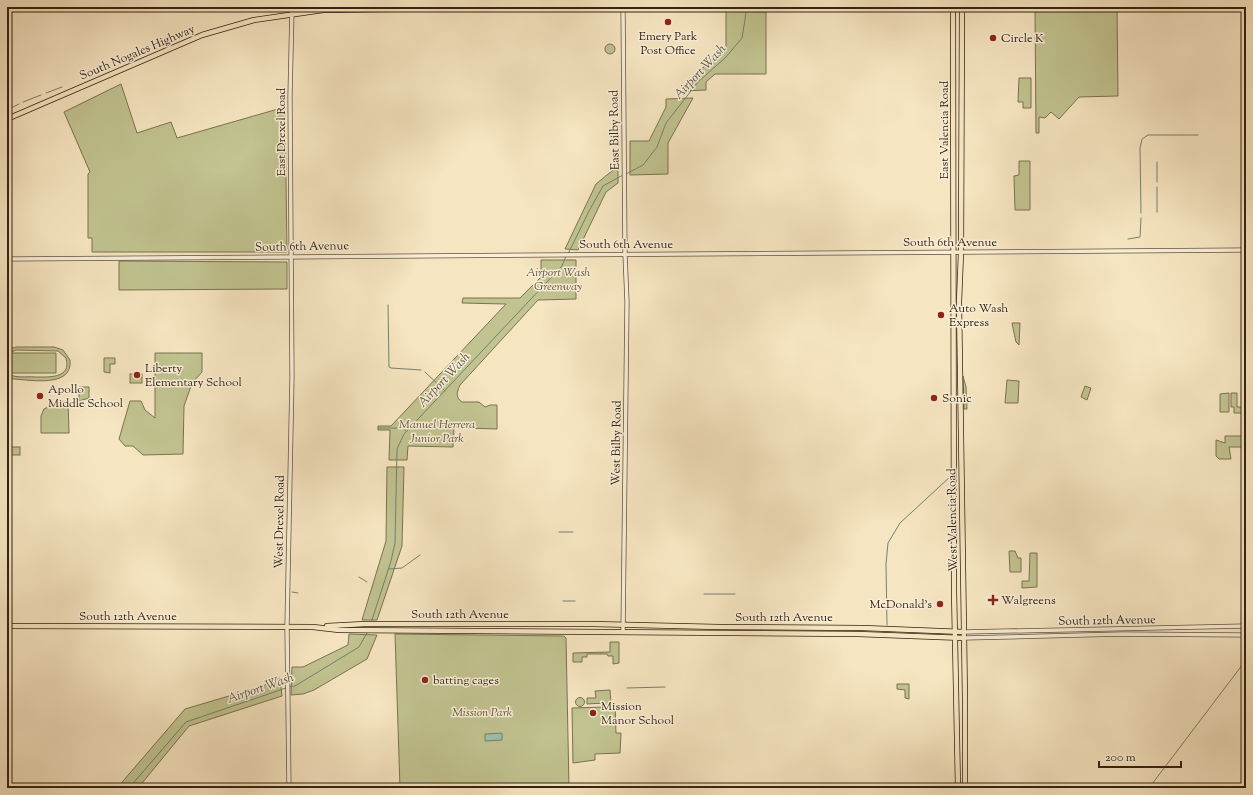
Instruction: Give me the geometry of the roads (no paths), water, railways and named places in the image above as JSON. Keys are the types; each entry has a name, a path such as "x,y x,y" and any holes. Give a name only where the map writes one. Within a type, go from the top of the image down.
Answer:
{"main road":[{"name":"South Nogales Highway","path":"7,119 208,33 254,20 292,14 342,9 519,7"},
{"name":"East Valencia Road","path":"953,7 954,253"},
{"name":"East Valencia Road","path":"961,253 962,7"},
{"path":"954,162 961,162"},
{"name":"West Valencia Road","path":"954,253 952,300 958,788"},
{"name":"West Valencia Road","path":"961,253 959,302 965,788"},
{"path":"954,465 961,465"},
{"path":"955,550 962,550"},
{"name":"South 12th Avenue","path":"321,628 338,624 623,624 897,629 964,632"},
{"path":"566,625 567,632"},
{"name":"South 12th Avenue","path":"7,626 287,627 362,630 889,635 964,638"},
{"path":"889,635 896,633 897,629"}],"street":[{"name":"East Drexel Road","path":"292,7 290,97 292,257"},
{"name":"East Bilby Road","path":"623,7 625,254"},
{"name":"South 6th Avenue","path":"7,259 1246,250"},
{"name":"West Bilby Road","path":"623,632 627,310 625,254"},
{"name":"West Drexel Road","path":"289,788 287,627 292,385 292,257"},
{"name":"South 12th Avenue","path":"964,632 1246,626"},
{"name":"South 12th Avenue","path":"964,638 1122,634 1246,635"}],"waterway":[{"name":"Airport Wash","path":"626,174 643,165 657,147 666,123 698,82 726,57 742,38 747,7"},
{"path":"46,93 62,87"},
{"path":"23,102 41,95"},
{"path":"7,110 19,104"},
{"path":"1141,213 1140,148 1142,139 1148,135 1198,135"},
{"path":"1157,162 1157,182"},
{"name":"Airport Wash","path":"568,254 603,186 623,175"},
{"path":"1157,187 1157,212"},
{"path":"1128,239 1140,237 1141,218"},
{"name":"Airport Wash","path":"371,623 391,561 395,543 397,449 404,434 562,266 566,256"},
{"path":"388,305 389,367 421,370"},
{"path":"425,372 445,391"},
{"path":"378,428 403,428 406,431"},
{"path":"887,625 886,564 888,543 900,523 951,476"},
{"path":"559,532 573,532"},
{"path":"389,569 402,568 420,555"},
{"path":"359,577 367,582"},
{"path":"292,592 298,593"},
{"path":"704,594 735,594"},
{"path":"563,601 575,601"},
{"name":"Airport Wash","path":"289,687 295,686 359,647 368,631"},
{"path":"1149,788 1246,660"},
{"path":"627,688 665,687"},
{"name":"Airport Wash","path":"129,788 186,722 286,688"}],"place":[{"name":"Emery Park Post Office","path":"668,22"},
{"name":"Circle K","path":"993,38"},
{"name":"Auto Wash Express","path":"941,315"},
{"name":"Liberty Elementary School","path":"137,375"},
{"name":"Apollo Middle School","path":"40,396"},
{"name":"Sonic","path":"934,398"},
{"name":"Walgreens","path":"993,600"},
{"name":"McDonald's","path":"940,604"},
{"name":"batting cages","path":"425,680"},
{"name":"Mission Manor School","path":"593,713"}],"park label":[{"name":"Airport Wash Greenway","path":"558,279"},
{"name":"Manuel Herrera Junior Park","path":"437,431"},
{"name":"Mission Park","path":"482,712"}]}
